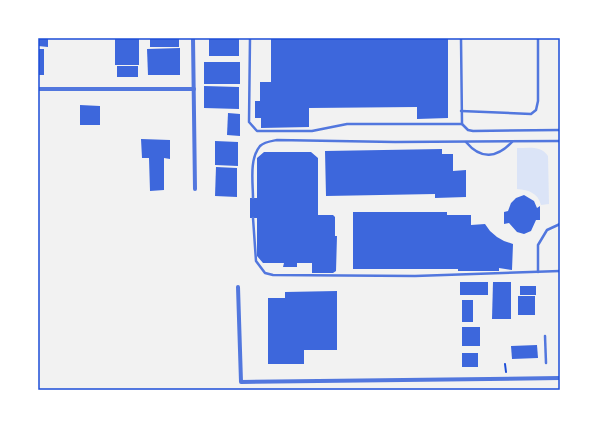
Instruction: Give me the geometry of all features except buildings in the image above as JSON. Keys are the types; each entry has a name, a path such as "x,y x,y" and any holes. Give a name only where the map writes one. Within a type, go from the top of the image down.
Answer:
{"street":[{"path":"193,38 195,189"},
{"path":"38,89 194,89"},
{"path":"238,287 242,382 560,378"}],"lane":[{"path":"250,38 249,122 257,131 312,131 347,124 462,124"},
{"path":"461,38 461,111 462,124 468,130 560,130"},
{"path":"461,111 531,114 536,110 538,101 538,38"},
{"path":"253,198 254,161 260,146 277,140 466,142 560,141"},
{"path":"466,142 480,154 490,155 502,152 513,142"},
{"path":"253,218 256,261 265,273 273,275 415,276 560,271"},
{"path":"538,272 538,245 547,230 560,224"},
{"path":"545,336 546,363"}],"shaded area":[{"path":"517,148 542,150 548,156 549,204 541,205 538,198 532,193 517,189"}]}
